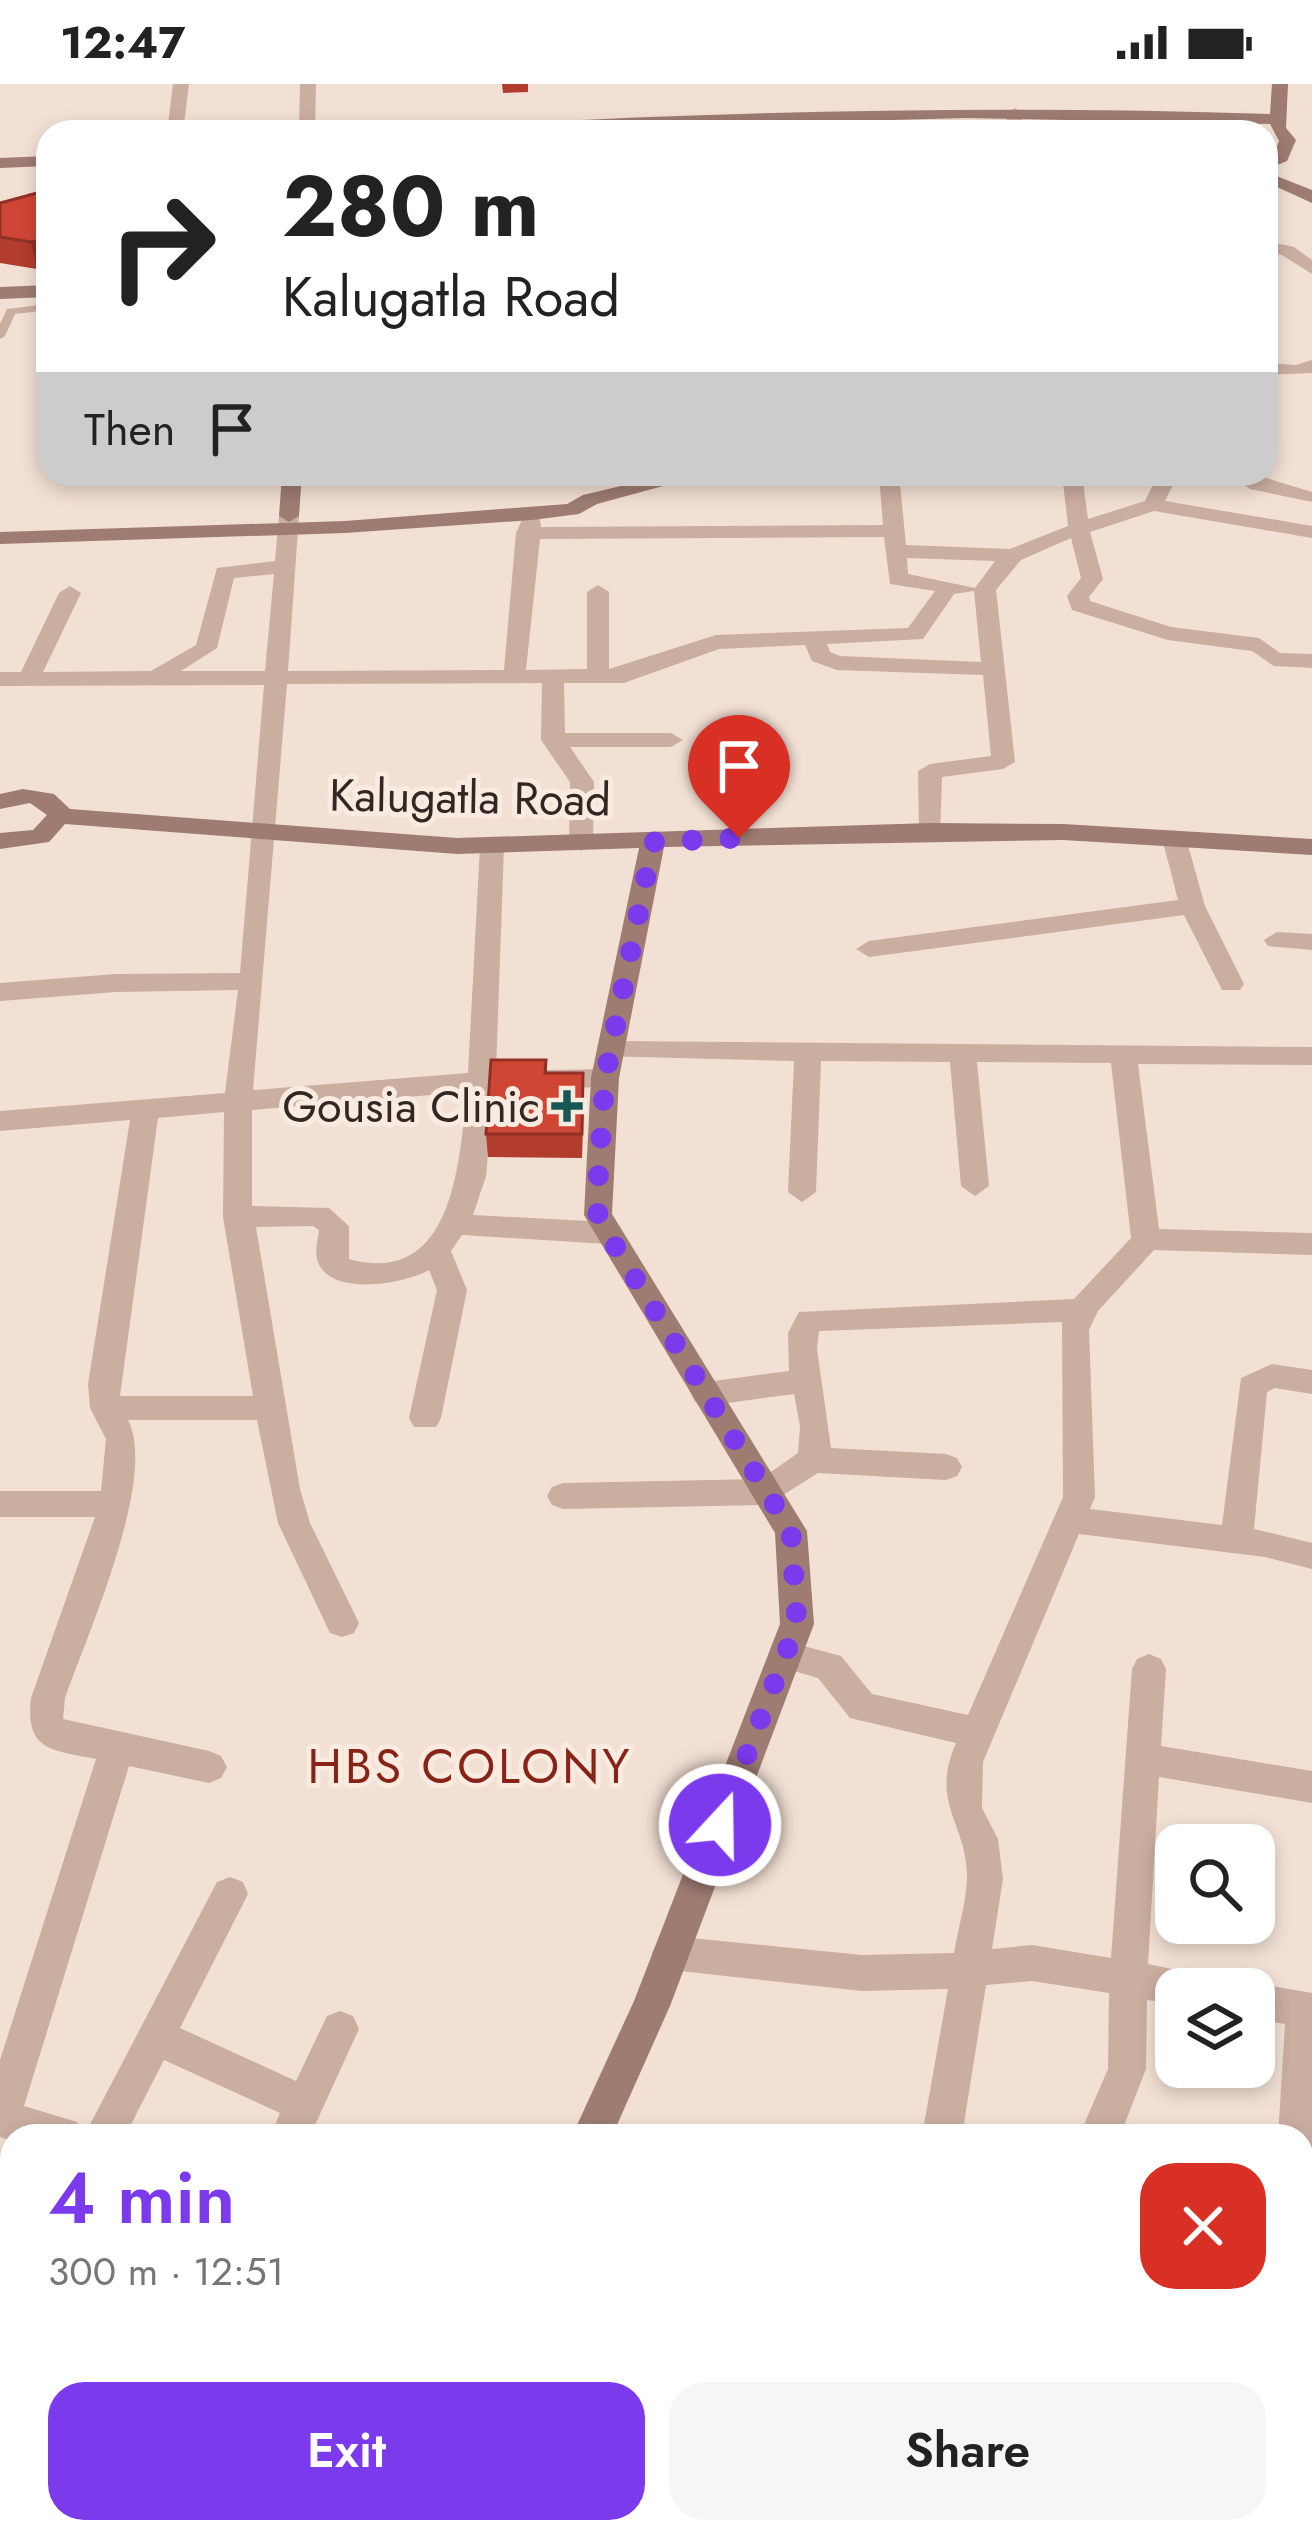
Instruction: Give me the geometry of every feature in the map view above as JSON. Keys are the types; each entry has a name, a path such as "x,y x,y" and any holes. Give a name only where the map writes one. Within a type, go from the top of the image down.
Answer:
{"street":[{"path":"176,120 181,84"},
{"path":"307,120 308,84"},
{"path":"1275,120 1280,84"},
{"path":"1278,131 1288,140 1278,159"},
{"path":"0,164 36,161"},
{"path":"1278,181 1312,198"},
{"path":"1278,249 1312,269"},
{"path":"0,293 36,292"},
{"path":"1278,370 1312,366"},
{"path":"291,486 279,674 238,1099 237,1217 294,1523 342,1623"},
{"path":"530,524 590,499 643,486"},
{"path":"890,486 898,579 947,589 985,590"},
{"path":"1074,486 1092,578 1078,596 1080,605 1168,632 1258,645 1274,659 1312,662"},
{"path":"1153,505 1162,486"},
{"path":"931,831 930,771 1003,762 985,590 1010,555 1034,542 1153,505 1304,530 1310,497 1261,486"},
{"path":"0,538 289,522 556,496 590,499"},
{"path":"0,524 530,524 893,541 1010,555"},
{"path":"514,678 530,524"},
{"path":"155,676 206,648 225,573 286,566"},
{"path":"0,679 279,674 514,678 638,673 716,642 915,634 947,589"},
{"path":"29,678 70,592"},
{"path":"598,592 598,676"},
{"path":"814,638 820,656 837,663 993,669"},
{"path":"554,677 553,740 582,782 581,843"},
{"path":"553,740 671,740"},
{"name":"Kalugatla Road","path":"3,794 45,798 59,816 492,846 931,831 1312,847"},
{"path":"1,845 40,837 59,816"},
{"path":"1174,838 1192,906 1231,985"},
{"path":"597,2124 671,1953 797,1624 791,1531 598,1215 608,1064 653,842"},
{"path":"237,1217 328,1218 334,1226 332,1258 348,1270 410,1271 444,1235 469,1189 482,1082 492,846"},
{"path":"868,949 1192,906"},
{"path":"1277,940 1312,942"},
{"path":"0,992 116,983 252,981"},
{"path":"802,1192 808,1051"},
{"path":"0,1121 482,1082 608,1064 808,1051 1312,1056"},
{"path":"963,1053 975,1186"},
{"path":"943,2124 986,1859 964,1810 965,1762 1079,1497 1074,1330 1079,1310 1139,1252 1146,1239 1124,1054"},
{"path":"145,1110 103,1384 106,1408 118,1426 123,1452 116,1504 44,1715 45,1726 61,1737 209,1767"},
{"path":"444,1235 607,1233"},
{"path":"425,1418 452,1290 444,1235"},
{"path":"1146,1239 1312,1244"},
{"path":"812,1460 817,1436 803,1328 819,1317 1079,1310"},
{"path":"1237,1540 1252,1386 1272,1376 1312,1382"},
{"path":"706,1394 808,1380"},
{"path":"106,1408 270,1408"},
{"path":"563,1496 767,1492 812,1460 946,1467"},
{"path":"0,1504 116,1504"},
{"path":"1072,1520 1237,1540 1312,1556"},
{"path":"785,1654 829,1666 862,1708 976,1732"},
{"path":"1105,2124 1127,2069 1128,1977 1149,1670"},
{"path":"1,2118 117,1749"},
{"path":"1145,1759 1312,1786"},
{"path":"110,2124 230,1894"},
{"path":"671,1953 862,1973 1032,1963 1155,1982"},
{"path":"1275,2005 1308,2011 1299,2124"},
{"path":"155,2036 297,2121 340,2029"}],"lane":[{"path":"0,336 11,311 36,308"}],"building":[{"path":"36,193 36,241 0,237 0,203"},
{"path":"491,1060 546,1060 545,1073 583,1073 582,1134 486,1134"}],"place":[{"name":"Gousia Clinic","path":"567,1106"}],"district":[{"name":"HBS COLONY","path":"470,1766"}],"route":[{"path":"720,1825 797,1624 791,1531 607,1233 598,1215 597,1196 605,1078 653,842 739,838"}]}
